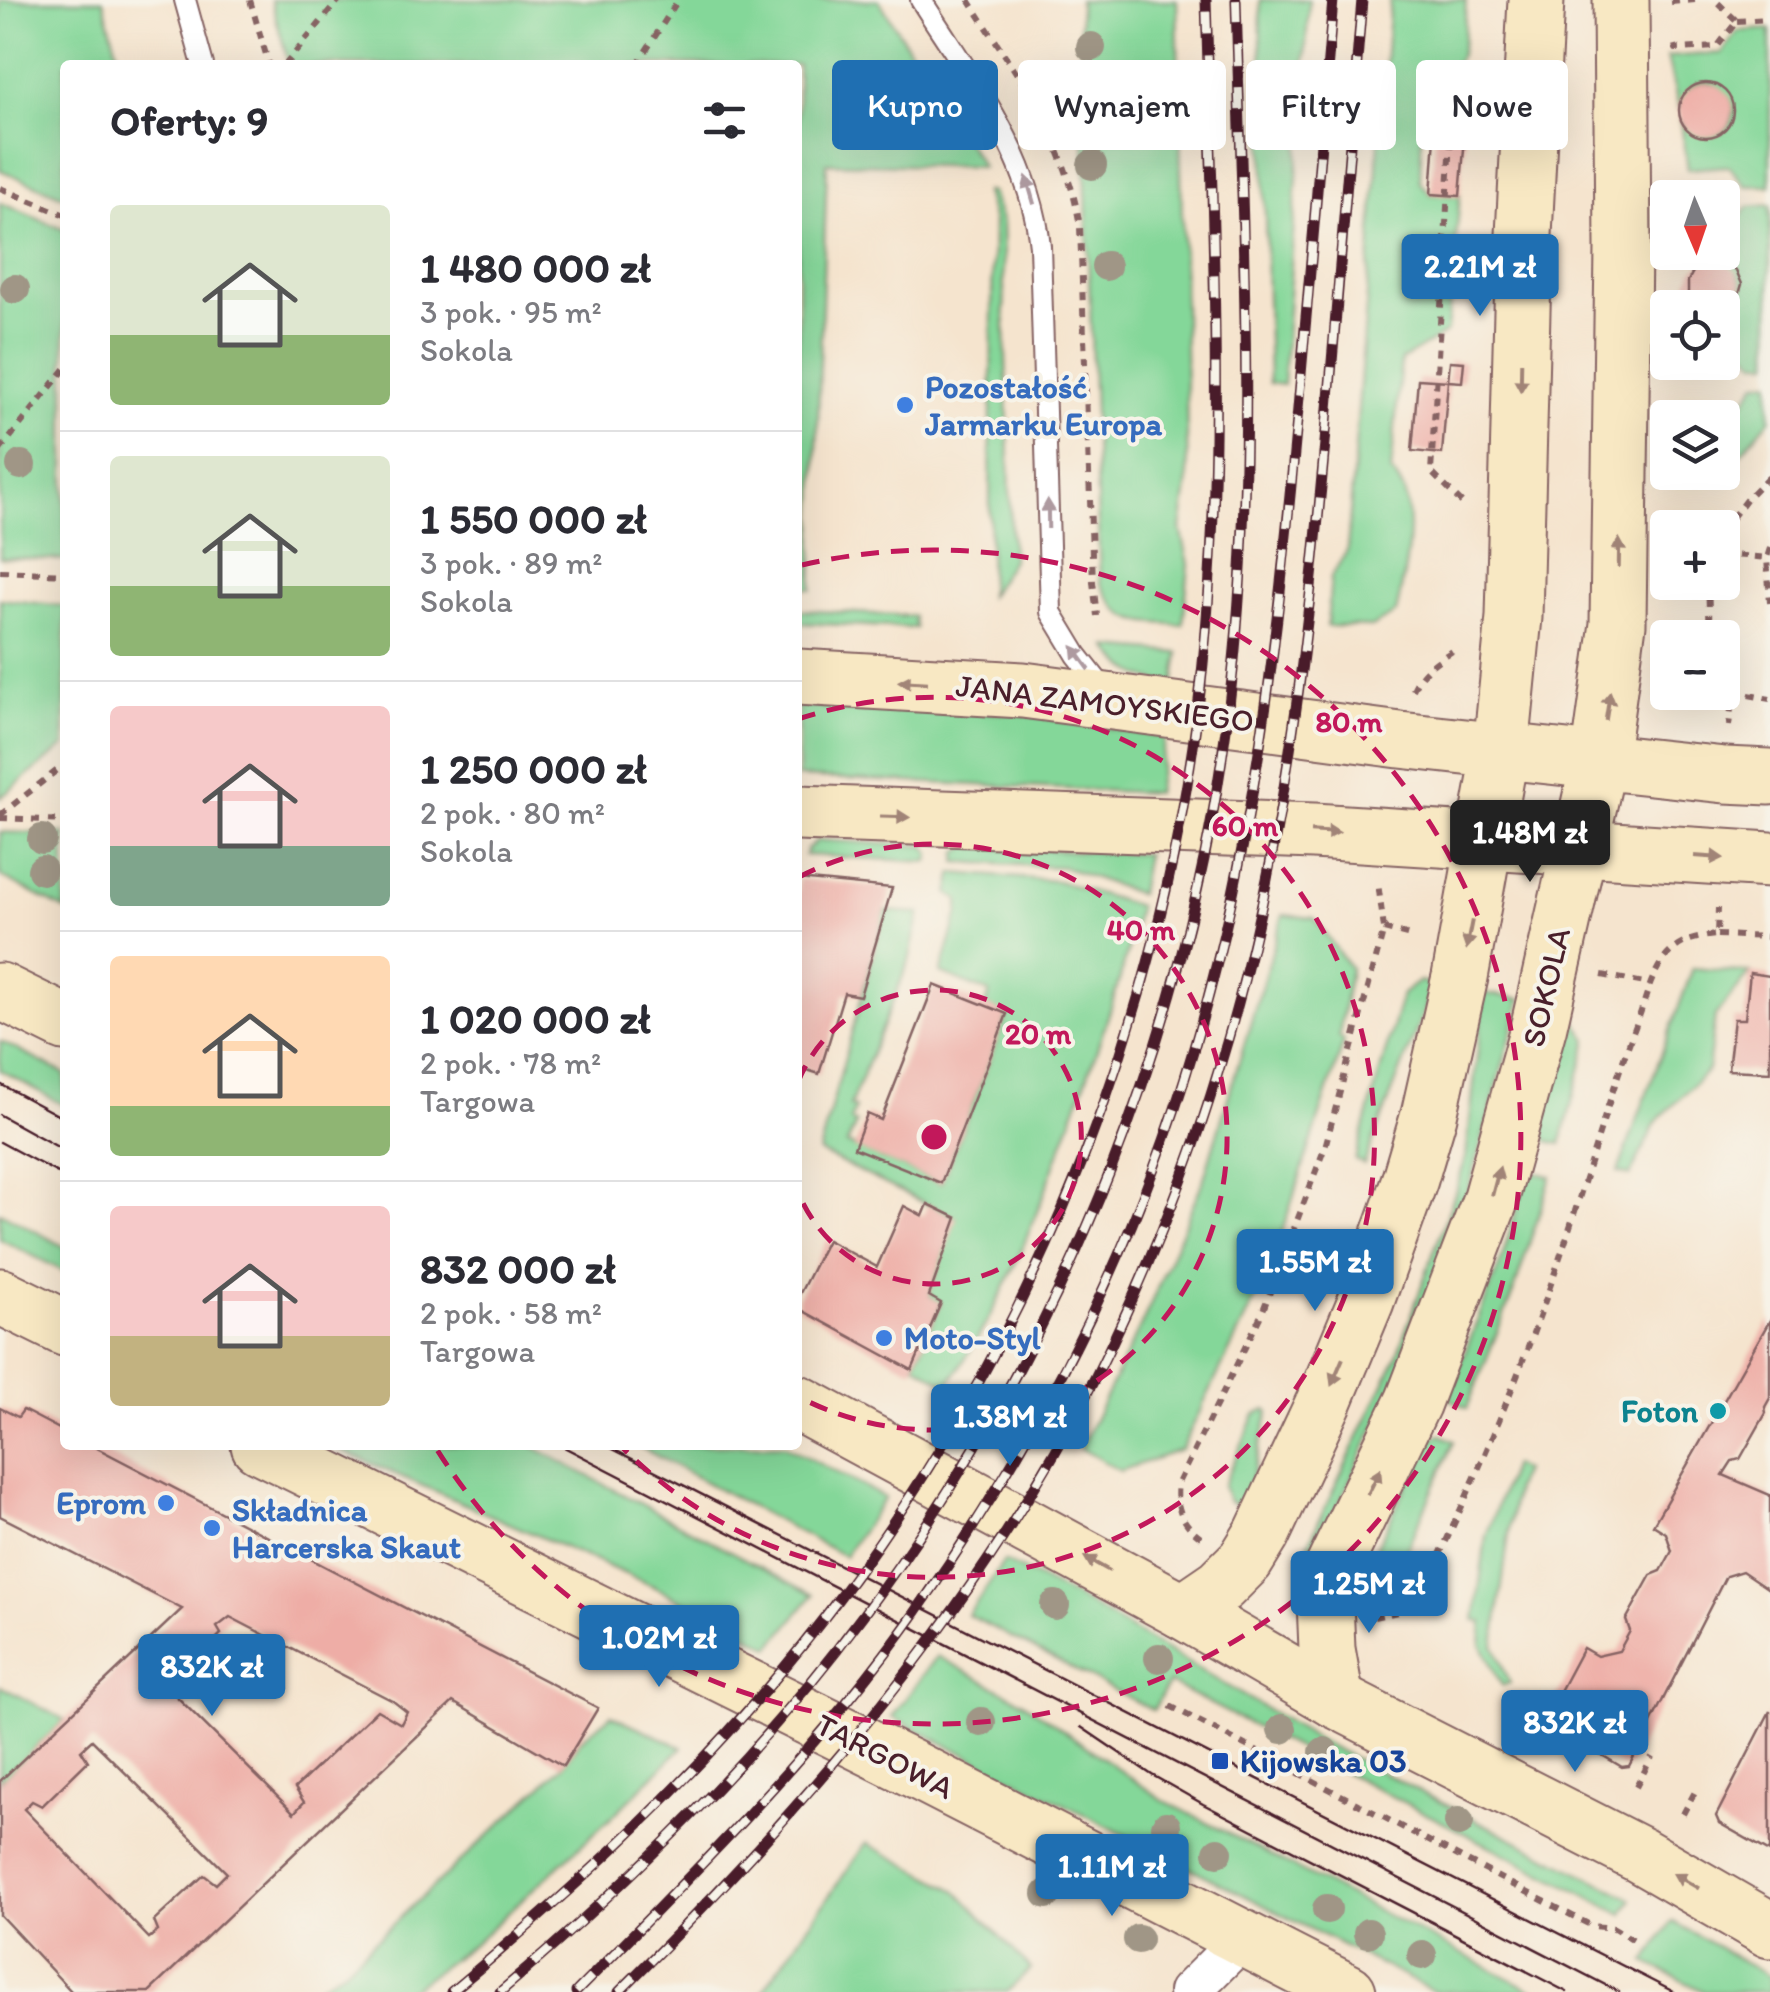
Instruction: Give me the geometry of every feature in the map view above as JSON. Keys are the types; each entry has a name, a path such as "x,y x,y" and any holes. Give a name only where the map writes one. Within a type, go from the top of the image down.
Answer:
{"street":[{"path":"1183,1611 1220,1585 1246,1560 1262,1534 1366,1301 1429,1115 1487,840 1501,750 1516,579 1524,235 1536,0"},
{"name":"SOKOLA","path":"1336,1700 1327,1649 1325,1601 1332,1570 1413,1402 1490,1201 1539,1025 1599,761 1618,624 1623,248 1646,9"},
{"name":"JANA ZAMOYSKIEGO","path":"802,678 1023,690 1501,750 1770,777"},
{"path":"802,813 1146,823 1487,840 1770,860"},
{"path":"0,991 60,1021"},
{"path":"0,1296 60,1326"},
{"path":"802,1405 1183,1611 1336,1700 1640,1854 1770,1930"},
{"name":"TARGOWA","path":"268,1450 844,1735 1348,1992"},
{"path":"1190,1992 1243,1938"}],"lane":[{"path":"184,0 202,60"},
{"path":"921,0 1004,131 1032,196 1040,246 1051,612 1077,655 1114,702"}],"path":[{"path":"250,0 268,60"},
{"path":"289,60 339,0"},
{"path":"641,60 678,0"},
{"path":"1646,9 1695,0"},
{"path":"1716,0 1738,21 1770,19"},
{"path":"1673,33 1676,49 1717,47 1738,21"},
{"path":"1450,150 1431,472 1464,506"},
{"path":"0,188 60,213"},
{"path":"0,450 60,376"},
{"path":"1738,510 1770,475"},
{"path":"1770,548 1770,603"},
{"path":"1740,556 1767,558"},
{"path":"0,571 60,574"},
{"path":"1411,694 1416,681 1434,663 1468,645"},
{"path":"1740,693 1770,699"},
{"path":"1726,744 1731,710"},
{"path":"0,817 60,768"},
{"path":"0,817 60,821"},
{"path":"1204,1539 1188,1527 1180,1514 1178,1483 1262,1313 1325,1147 1384,929 1378,869"},
{"path":"1717,934 1718,902"},
{"path":"1368,1616 1387,1617 1403,1611 1424,1586 1436,1563 1512,1388 1561,1256 1608,1097 1662,961 1692,938 1717,934 1770,937"},
{"path":"1597,974 1650,984"},
{"path":"1170,1706 1592,1926 1614,1928 1634,1940"},
{"path":"1636,1787 1652,1757"},
{"path":"1683,1814 1698,1786"}],"green space":[{"path":"0,0 103,0 120,60 60,60 60,195 0,170"},
{"path":"271,0 879,0 916,60 832,60 832,150 972,150 982,167 827,163 812,589 802,588 802,60 288,60"},
{"path":"1079,0 1177,0 1178,60 1081,60"},
{"path":"1260,0 1309,0 1305,60 1261,60"},
{"path":"1390,0 1466,0 1458,60 1416,60 1420,181 1431,194 1460,196 1447,332 1401,360 1391,472 1401,485 1409,520 1396,613 1371,627 1327,626 1331,577 1347,551 1378,150 1396,150 1396,60 1385,60"},
{"path":"1770,29 1770,186 1746,186 1729,166 1688,169 1681,122 1697,134 1712,136 1730,124 1733,112 1722,90 1699,83 1688,91 1679,109 1667,57 1722,53 1738,31"},
{"path":"1084,150 1180,150 1188,480 1181,529 1189,564 1183,625 1133,619 1116,607 1100,582"},
{"path":"1264,150 1299,150 1283,385 1269,383"},
{"path":"985,192 991,192 1002,223 1012,560 989,596 993,222"},
{"path":"0,203 60,228 60,560 0,558"},
{"path":"1770,205 1770,362 1756,362 1740,343 1743,289 1733,270 1740,270 1740,218 1748,207"},
{"path":"1770,381 1770,419 1740,454 1740,404 1757,382"},
{"path":"0,599 60,605 60,750 0,798"},
{"path":"802,610 913,616 915,628 802,623"},
{"path":"1108,647 1179,653 1174,685 1136,674"},
{"path":"802,706 1017,713 1165,737 1156,793 802,777"},
{"path":"0,832 60,834 60,907 0,876"},
{"path":"818,840 925,846 931,854 929,862 805,855"},
{"path":"969,846 1146,854 1139,894 1063,867 957,862 958,852"},
{"path":"953,873 1058,881 1138,906 1108,1016 1032,1225 1003,1291 948,1385 915,1364 941,1304 929,1296 956,1218 819,1152 885,911 920,913 909,961 850,1106 855,1108 851,1121 856,1124 847,1144 941,1183 1007,1015 985,1006 990,993 941,973 959,912 959,900 949,894"},
{"path":"1283,915 1314,918 1350,968 1339,1036 1344,1041 1271,1266 1181,1450 1120,1471 1080,1448 1145,1317 1203,1181"},
{"path":"1693,968 1750,973 1715,1016 1708,1070 1656,1122 1630,1176 1618,1172"},
{"path":"1419,981 1432,984 1428,1001 1364,1164 1355,1160 1402,994"},
{"path":"1484,993 1521,999 1470,1185 1411,1351 1318,1548 1308,1544 1396,1358 1456,1190 1466,1156"},
{"path":"1570,1012 1588,1040 1561,1144 1547,1141 1541,1131"},
{"path":"0,1041 60,1071 60,1103 0,1070"},
{"path":"1537,1172 1551,1177 1515,1287 1467,1408 1447,1397 1501,1261 1527,1176"},
{"path":"0,1212 60,1244 60,1269 0,1239"},
{"path":"1266,1409 1269,1412 1241,1507 1228,1501 1223,1486 1255,1415"},
{"path":"1441,1435 1454,1441 1401,1563 1390,1564 1385,1575 1376,1578 1365,1571 1430,1438"},
{"path":"340,1450 539,1450 813,1595 771,1647 653,1586"},
{"path":"645,1450 794,1450 885,1498 844,1556"},
{"path":"1512,1465 1523,1471 1515,1488 1494,1645 1510,1683 1502,1686 1481,1644 1483,1622 1475,1621 1486,1536"},
{"path":"1004,1561 1077,1598 1324,1743 1632,1899 1623,1914 1169,1683 1153,1710 968,1615"},
{"path":"937,1656 1022,1701 1161,1799 1536,1992 1435,1992 892,1717"},
{"path":"0,1686 65,1720 0,1781"},
{"path":"611,1715 682,1747 477,1941 407,1992 310,1992 348,1966 563,1766 579,1741"},
{"path":"866,1843 957,1891 1031,1969 1007,1992 762,1992"},
{"path":"1672,1921 1770,1977 1770,1992 1705,1992 1646,1962"}],"building":[{"path":"1706,83 1725,91 1733,110 1725,129 1706,137 1687,129 1679,110 1687,91"},
{"path":"1434,150 1464,150 1460,196 1431,194"},
{"path":"1694,270 1736,270 1742,284 1740,291 1688,290"},
{"path":"1450,361 1464,362 1462,382 1448,381"},
{"path":"1418,379 1448,381 1442,454 1412,451"},
{"path":"802,879 892,888 860,996 844,993 819,1074 802,1068"},
{"path":"1750,973 1770,976 1770,1072 1728,1070 1734,1019 1745,1019"},
{"path":"934,985 1007,1014 941,1183 854,1148 867,1114 881,1120"},
{"path":"928,1204 957,1218 929,1296 941,1303 912,1370 802,1310 802,1289 827,1240 877,1267 904,1206 923,1216"},
{"path":"1770,1320 1770,1398 1766,1413 1740,1459 1732,1461 1723,1475 1770,1495 1770,1590 1742,1571 1726,1576 1629,1766 1622,1767 1544,1721 1583,1648 1597,1656 1619,1651 1630,1631 1626,1620 1651,1575 1661,1571 1672,1551 1666,1533 1653,1525"},
{"path":"0,1408 18,1417 23,1410 60,1429 60,1450 101,1450 598,1708 563,1766 453,1702 149,1992 72,1992 0,1915 0,1781 182,1609 0,1516","holes":["230,1617 393,1701 407,1712 401,1724 377,1710 295,1788 304,1802 294,1813 157,1677 169,1667 180,1674 221,1634 217,1627","92,1740 227,1873 216,1884 204,1875 154,1921 158,1931 149,1938 24,1809 32,1801 42,1806 88,1761 81,1750"]},
{"path":"1770,1711 1770,1852 1719,1823 1716,1816"}],"tram line":[{"path":"0,1084 60,1116"},
{"path":"0,1115 60,1148"},
{"path":"0,1142 60,1174"},
{"path":"570,1450 1619,1992"},
{"path":"615,1450 1674,1992"},
{"path":"1081,1727 1203,1804 1567,1992"}],"railway":[{"path":"451,1992 591,1870 722,1740 802,1646 878,1544 947,1436 1009,1324 1063,1208 1109,1089 1147,967 1176,843 1197,717 1206,628 1215,449 1206,0"},
{"path":"500,1992 692,1814 781,1718 863,1615 936,1510 1002,1400 1061,1285 1112,1167 1155,1046 1190,923 1216,797 1233,670 1246,419 1236,0"},
{"path":"576,1992 796,1762 915,1613 1041,1413 1142,1200 1193,1051 1250,808 1274,644 1292,479 1333,0"},
{"path":"619,1992 820,1779 883,1703 998,1545 1096,1376 1179,1187 1207,1109 1243,984 1263,898 1294,724 1323,462 1362,0"}],"place":[{"name":"Pozostałość Jarmarku Europa","path":"905,405"},
{"name":"Moto-Styl","path":"884,1338"},
{"name":"Foton","path":"1718,1411"},
{"name":"Eprom","path":"166,1503"},
{"name":"Składnica Harcerska Skaut","path":"212,1528"},
{"name":"Kijowska 03","path":"1220,1761"}]}
